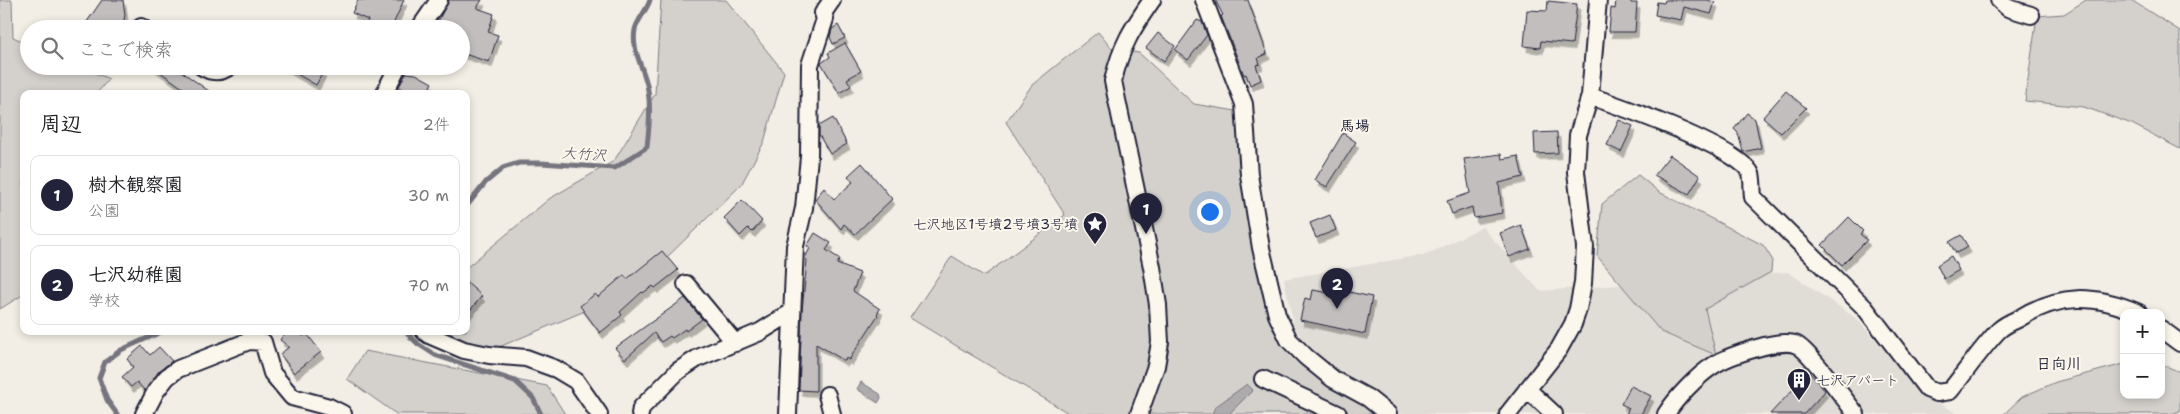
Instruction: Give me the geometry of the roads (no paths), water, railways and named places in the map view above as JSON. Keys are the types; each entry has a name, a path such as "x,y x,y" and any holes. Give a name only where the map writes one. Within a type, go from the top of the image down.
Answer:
{"street":[{"path":"425,20 439,0"},
{"path":"788,414 795,246 804,208 809,157 810,65 825,19 823,13 832,0"},
{"path":"1139,414 1156,366 1160,342 1158,305 1152,266 1113,81 1122,49 1128,36 1152,0"},
{"path":"1204,0 1244,104 1249,175 1261,248 1277,315 1289,340 1306,357 1333,378 1368,398 1388,414"},
{"path":"1508,414 1558,349 1573,324 1578,309 1583,283 1584,248 1576,172 1578,135 1590,96 1598,0"},
{"path":"1999,0 2008,8 2031,15"},
{"path":"385,90 391,75"},
{"path":"1590,96 1676,127 1742,163 1751,174 1753,197 1864,308 1927,389 1937,393 1950,391 2000,330 2027,313 2066,299 2090,299 2128,309"},
{"path":"686,284 734,343"},
{"path":"640,414 641,408 678,371 698,358 760,332 792,312"},
{"path":"429,335 464,350 526,358 556,369 576,381 599,414"},
{"path":"144,414 156,391 167,377 178,369 248,341 268,337 272,373 292,397 329,407 343,414"},
{"path":"1666,414 1683,392 1714,365 1761,346 1786,342 1798,345 1846,399 1856,414"},
{"path":"1264,379 1338,414"},
{"path":"1527,389 1554,414"},
{"path":"827,395 832,414"}],"waterway":[{"name":"大竹沢","path":"470,202 486,182 503,168 519,163 615,168 647,147 649,97 634,38 636,27 650,0"},
{"name":"大竹沢","path":"117,414 107,400 99,378 105,362 121,350 154,335"},
{"path":"409,335 418,344 435,355 515,381 533,398 541,414"}],"place":[{"name":"樹木観察園","path":"1146,234"},
{"name":"七沢地区1号墳2号墳3号墳","path":"1095,245"},
{"name":"七沢幼稚園","path":"1337,309"},
{"name":"七沢アパート","path":"1799,401"}],"district":[{"name":"馬場","path":"1355,126"},
{"name":"日向川","path":"2059,364"}]}
